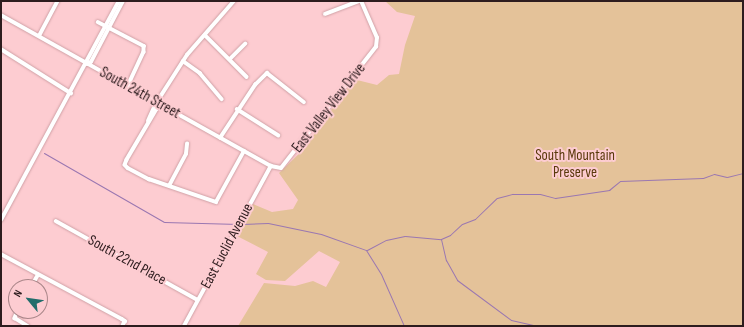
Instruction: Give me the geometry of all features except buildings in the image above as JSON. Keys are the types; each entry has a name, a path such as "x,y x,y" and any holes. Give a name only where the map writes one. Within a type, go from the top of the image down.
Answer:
{"street":[{"path":"39,36 58,1"},
{"path":"108,26 118,1"},
{"path":"1,220 123,1"},
{"path":"234,1 183,61 151,115 125,165 169,186 216,202 244,151"},
{"path":"325,14 360,1"},
{"name":"East Valley View Drive","path":"281,168 376,47 377,38 360,1"},
{"name":"South 24th Street","path":"1,15 271,166 281,168"},
{"path":"98,22 144,46 144,52 128,87"},
{"path":"205,35 231,58 248,77"},
{"path":"231,58 245,44"},
{"path":"1,49 71,93"},
{"path":"183,61 200,73 222,99"},
{"path":"220,138 237,109 255,85 267,73 304,102"},
{"path":"237,109 278,135"},
{"path":"169,186 186,154 187,144"},
{"name":"East Euclid Avenue","path":"184,326 271,166"},
{"name":"South 22nd Place","path":"56,221 198,300"},
{"path":"1,254 126,321 123,326"},
{"path":"36,279 38,275"},
{"path":"17,319 28,326"}],"green space":[{"name":"South Mountain Preserve","path":"385,1 743,1 743,326 238,326 264,283 295,286 313,281 326,287 340,262 319,251 285,281 266,280 256,274 268,252 235,235 253,204 272,212 293,209 298,200 279,173 303,150 353,79 377,85 389,75 399,74 405,45 415,16 397,12"}],"waterway":[{"path":"44,153 164,222 239,224"},
{"path":"441,239 450,235 462,224 475,219 497,198 512,194 540,194 555,198 609,190 620,181 703,178 714,174 727,177 743,173"},
{"path":"242,224 268,223 321,234 366,250 381,274 404,326"},
{"path":"367,250 386,240 405,236 441,239 446,260 457,280 511,320 536,326"},
{"path":"584,326 606,326"}]}
